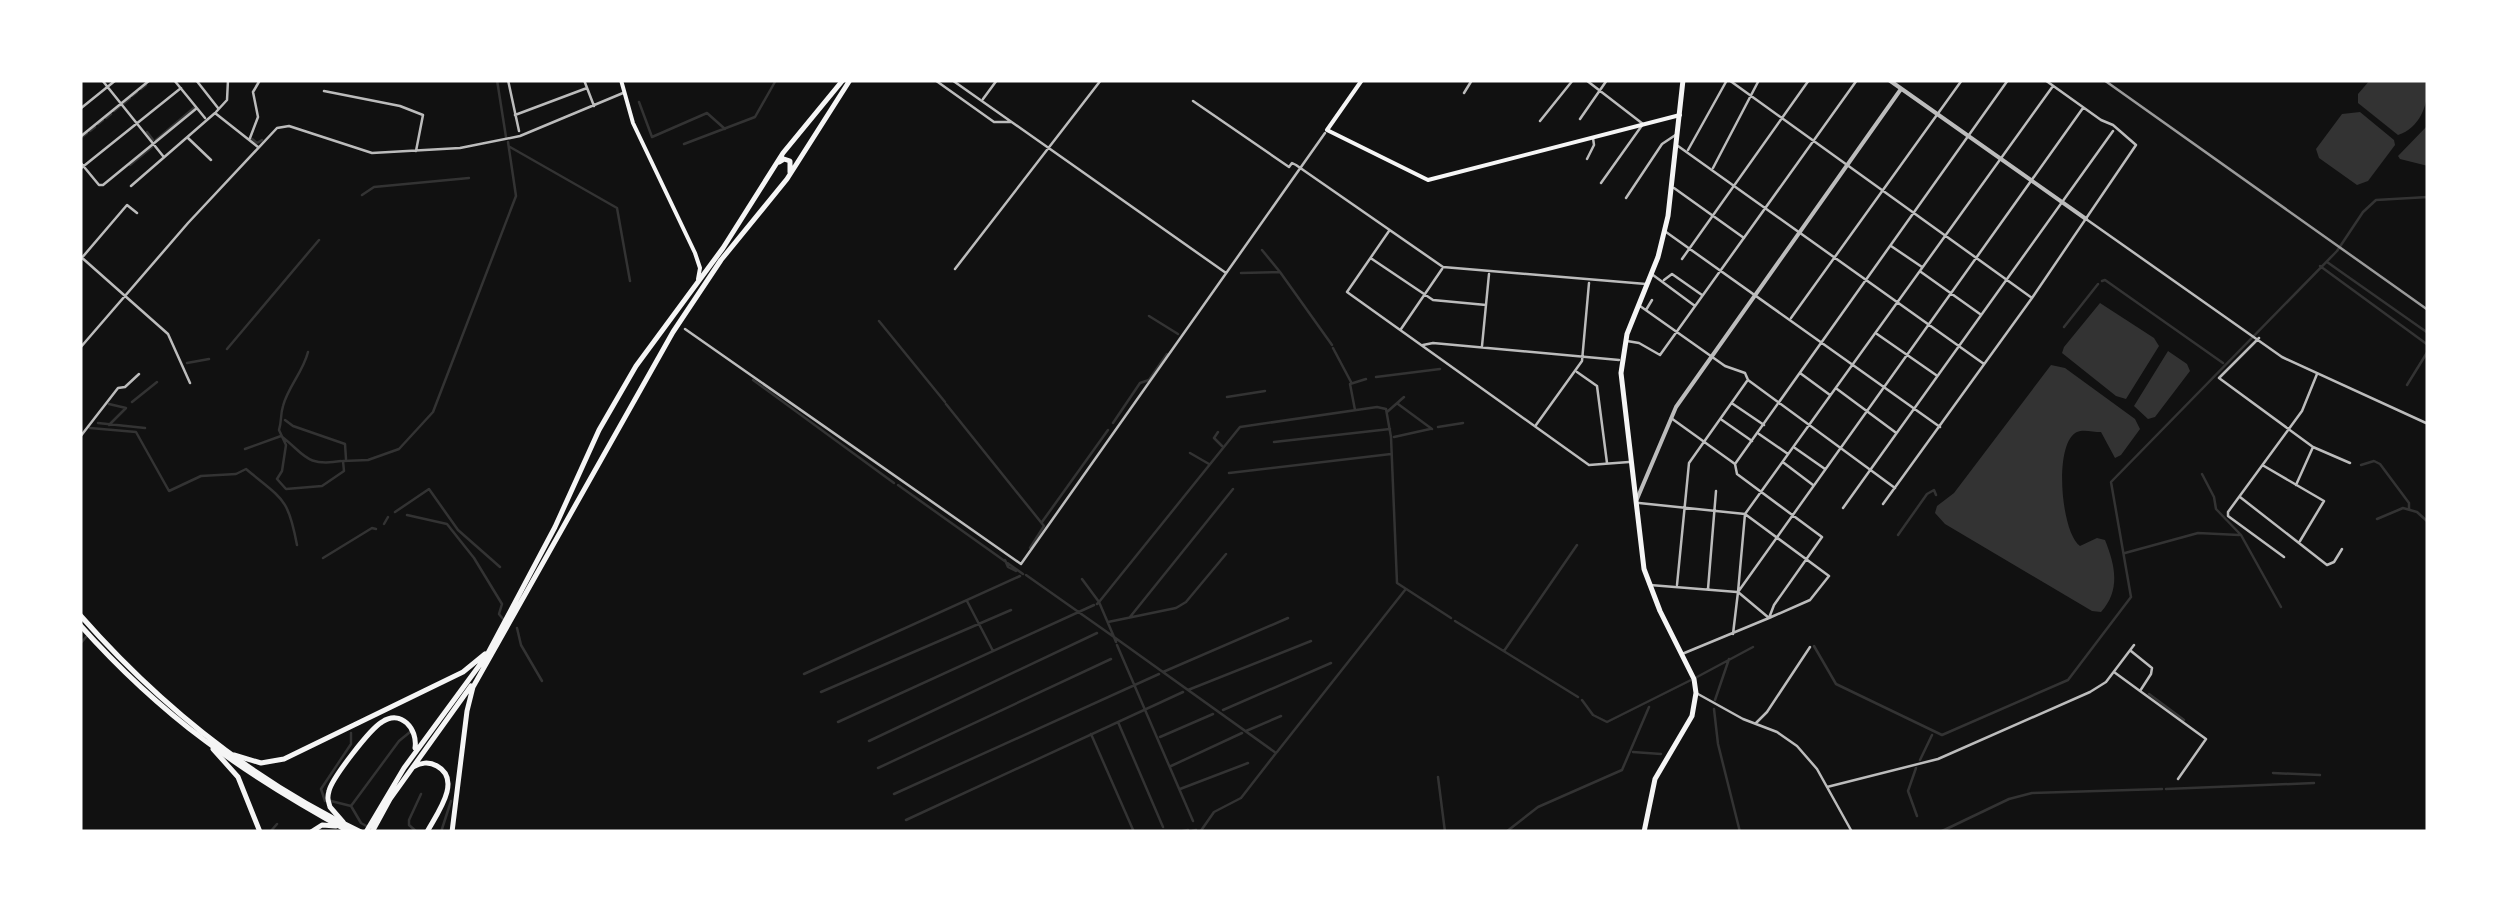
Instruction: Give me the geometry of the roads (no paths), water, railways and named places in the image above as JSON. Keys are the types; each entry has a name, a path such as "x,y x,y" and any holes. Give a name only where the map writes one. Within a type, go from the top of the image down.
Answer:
{"main road":[{"path":"621,80 636,131 695,253 699,275 690,293"},
{"path":"311,832 326,825 368,830 481,666 554,527 596,435 628,380 722,248 768,175 842,80"},
{"path":"452,832 469,697 667,343 722,260 787,179 850,80"},
{"path":"1362,80 1327,130 1430,180 1680,115"},
{"path":"1644,832 1655,779 1691,718 1696,693 1694,679 1649,585 1630,462 1622,359 1665,231 1683,80"},
{"path":"768,175 786,159 792,165 787,179"},
{"path":"695,253 707,261 722,248"},
{"path":"628,380 622,394 624,402 631,402 639,392"},
{"path":"80,615 146,687 217,748 236,774 260,832"},
{"path":"81,627 142,692 217,748 348,829"},
{"path":"217,748 254,762 288,758 466,670 484,655 500,631"},
{"path":"406,771 491,659"},
{"path":"348,829 330,807 330,787 376,726 386,720 405,721 415,732 416,745 406,771"},
{"path":"406,771 430,763 447,778 446,796 427,832"}],"street":[{"path":"102,80 163,156"},
{"path":"80,109 116,80"},
{"path":"80,136 150,80"},
{"path":"174,80 206,120"},
{"path":"196,80 217,111 258,147"},
{"path":"132,186 227,100 228,80"},
{"path":"249,139 257,123 258,104 253,92 260,80"},
{"path":"509,80 518,131"},
{"path":"584,80 594,106"},
{"path":"935,80 994,122 1012,122"},
{"path":"952,80 1227,274"},
{"path":"982,101 997,80"},
{"path":"956,269 1101,80"},
{"path":"1464,93 1472,80"},
{"path":"1540,122 1572,80"},
{"path":"1586,80 1643,124 1601,183"},
{"path":"1580,119 1607,80"},
{"path":"1688,152 1728,80 2032,298"},
{"path":"1712,170 1759,80"},
{"path":"1682,259 1809,80"},
{"path":"1626,341 1639,342 1660,355 1857,80"},
{"path":"1889,80 2282,356 2426,423"},
{"path":"1791,318 1962,80"},
{"path":"1769,618 1822,537 1736,474 1735,464 2008,80"},
{"path":"1883,504 2032,298 2136,145 2045,80"},
{"path":"1733,634 1745,514 2053,86"},
{"path":"180,88 81,166 98,185 103,184 197,108"},
{"path":"515,115 587,88"},
{"path":"1680,655 1810,600 1829,576 1745,514 1635,503 1671,418 1901,89"},
{"path":"324,91 400,106 423,115 416,152"},
{"path":"80,348 275,129 285,126 364,152 460,148 520,136 624,94"},
{"path":"1193,101 1289,167 1292,163 1301,168 1443,267 1647,284"},
{"path":"1738,592 2084,108"},
{"path":"994,122 1000,119 999,113"},
{"path":"667,343 677,330 685,329 1021,564 1327,130"},
{"path":"1843,508 2115,130"},
{"path":"1626,198 1662,144 1678,134"},
{"path":"186,136 211,160"},
{"path":"1587,159 1593,139"},
{"path":"1676,146 1984,364"},
{"path":"1672,187 1744,238"},
{"path":"137,214 126,205 81,258 168,334 190,383"},
{"path":"1390,230 1347,292 1589,465 1630,462"},
{"path":"1665,231 1940,427"},
{"path":"1890,246 1982,315"},
{"path":"1370,258 1433,300 1486,305"},
{"path":"1400,330 1443,267"},
{"path":"1482,348 1489,271"},
{"path":"1652,274 1696,307"},
{"path":"1662,282 1672,274 1704,296"},
{"path":"1535,426 1583,356 1590,280"},
{"path":"1646,310 1652,300"},
{"path":"1638,305 1726,366 1742,371 1778,403 1895,488"},
{"path":"685,329 683,320 690,306"},
{"path":"1876,333 1938,376"},
{"path":"2255,336 2219,378 2313,448 2350,462"},
{"path":"1422,346 1433,343 1622,359"},
{"path":"1575,370 1597,386 1607,464"},
{"path":"1799,372 1831,396"},
{"path":"2284,556 2228,516 2228,512 2289,432 2318,373"},
{"path":"80,437 118,388 125,387 139,374"},
{"path":"1677,585 1689,463 1748,380"},
{"path":"1836,388 1897,433"},
{"path":"1732,403 1764,425"},
{"path":"1671,418 1735,464"},
{"path":"1721,419 1752,441"},
{"path":"1758,434 1788,454"},
{"path":"1793,448 1825,469"},
{"path":"2295,486 2313,448"},
{"path":"1783,462 1814,485"},
{"path":"2263,465 2324,501 2298,542"},
{"path":"1708,589 1716,491"},
{"path":"2239,496 2330,566 2342,549"},
{"path":"1649,585 1738,592 1769,618"},
{"path":"1827,787 1946,756 2090,692 2103,684 2134,645"},
{"path":"1754,723 1767,712 1810,647"},
{"path":"2130,650 2152,668 2140,691"},
{"path":"2114,672 2208,740 2178,779"},
{"path":"1696,693 1777,732 1797,746 1811,761 1852,832"}],"waterway":[{"path":"497,80 506,137"},
{"path":"684,144 755,117 776,80"},
{"path":"141,89 146,85"},
{"path":"132,96 137,92"},
{"path":"123,104 130,98"},
{"path":"639,102 652,137 707,113 725,129"},
{"path":"114,111 120,106"},
{"path":"156,140 195,107"},
{"path":"106,118 111,114"},
{"path":"98,124 103,120"},
{"path":"90,131 95,127"},
{"path":"147,132 153,140"},
{"path":"82,137 87,133"},
{"path":"252,139 257,143 262,140"},
{"path":"308,352 285,399 279,430 286,445 277,479 286,489 322,486 344,471 343,461 368,460 399,449 433,412 516,196 508,142"},
{"path":"130,165 152,147"},
{"path":"510,147 617,208 630,281"},
{"path":"362,195 374,187 469,178"},
{"path":"1814,646 1836,684 1942,735 2068,680 2131,597 2111,482 2337,251 2363,212 2376,200 2428,197"},
{"path":"227,349 319,240"},
{"path":"1262,250 1280,272"},
{"path":"2327,262 2428,333"},
{"path":"2320,266 2428,345"},
{"path":"1241,273 1280,272 1332,345"},
{"path":"2102,281 2223,363"},
{"path":"2064,327 2098,284"},
{"path":"1149,316 1178,334"},
{"path":"879,321 945,402"},
{"path":"1333,348 1351,382"},
{"path":"2407,385 2428,351"},
{"path":"1113,423 1140,383 1149,380 1167,354"},
{"path":"187,363 209,359"},
{"path":"1376,377 1440,369"},
{"path":"1355,410 1350,384 1366,379"},
{"path":"753,380 894,483"},
{"path":"132,402 157,382"},
{"path":"1227,397 1265,391"},
{"path":"1387,412 1404,397"},
{"path":"109,404 126,408 109,425"},
{"path":"946,404 1044,526 1030,548"},
{"path":"1398,404 1432,429"},
{"path":"1200,832 1214,812 1241,798 1276,753 1114,637 1099,602 1240,427 1377,407 1386,409 1391,437 1397,583 1451,618"},
{"path":"285,420 345,444 346,459"},
{"path":"98,423 145,428"},
{"path":"1438,427 1463,423"},
{"path":"90,428 136,432 169,491 201,476 236,474 246,469 287,508 297,545"},
{"path":"1274,442 1390,429"},
{"path":"1394,437 1430,429"},
{"path":"1042,522 1108,430"},
{"path":"1218,432 1214,438 1222,446"},
{"path":"245,449 281,436 313,460 341,461"},
{"path":"1190,453 1209,464"},
{"path":"1229,473 1391,454"},
{"path":"2361,465 2374,461 2380,464 2409,503 2409,509"},
{"path":"2202,474 2216,509 2241,535 2281,607"},
{"path":"898,485 1023,574"},
{"path":"395,512 429,489 458,530 500,567"},
{"path":"1130,617 1233,489"},
{"path":"1898,535 1927,494 1934,490 1936,495"},
{"path":"2377,519 2403,508 2417,512 2428,522"},
{"path":"407,515 447,524 502,604 499,614 503,619"},
{"path":"384,524 388,517"},
{"path":"323,558 376,529"},
{"path":"2125,553 2198,533 2239,535"},
{"path":"1504,651 1577,545"},
{"path":"1108,622 1176,608 1186,602 1226,554"},
{"path":"1005,560 1016,571"},
{"path":"1026,575 1116,642"},
{"path":"804,674 1020,576"},
{"path":"1082,579 1097,604"},
{"path":"1277,752 1405,590"},
{"path":"967,601 993,651"},
{"path":"838,722 1094,605"},
{"path":"821,692 1011,610"},
{"path":"1163,672 1288,618"},
{"path":"1455,621 1578,697"},
{"path":"517,628 521,645 542,681"},
{"path":"869,741 1097,633"},
{"path":"80,644 86,637"},
{"path":"1188,690 1311,641"},
{"path":"1117,645 1193,821"},
{"path":"1697,677 1753,647"},
{"path":"878,768 1111,659"},
{"path":"1715,700 1729,659"},
{"path":"1223,710 1331,663"},
{"path":"894,794 1159,674"},
{"path":"1582,700 1593,715 1607,722 1691,680"},
{"path":"906,820 1183,692"},
{"path":"2149,694 2184,720"},
{"path":"1506,832 1538,807 1622,770 1649,707"},
{"path":"1714,709 1718,744 1740,832"},
{"path":"1160,737 1213,714"},
{"path":"1246,731 1281,716"},
{"path":"1118,722 1163,827"},
{"path":"351,806 410,732"},
{"path":"325,801 321,789 351,744 351,733"},
{"path":"1171,766 1242,733"},
{"path":"1091,734 1134,832"},
{"path":"1920,760 1932,735"},
{"path":"1633,752 1661,754"},
{"path":"1180,789 1248,763"},
{"path":"1916,768 1908,791 1917,816"},
{"path":"2273,773 2320,775"},
{"path":"1438,777 1445,832"},
{"path":"2166,789 2314,783"},
{"path":"1940,832 2009,799 2032,793 2162,789"},
{"path":"417,832 409,820 421,794"},
{"path":"331,801 351,806 368,827"},
{"path":"441,832 451,801"},
{"path":"270,832 277,824"},
{"path":"1178,832 1188,830"},
{"path":"1192,831 1196,830"},
{"path":"388,832 416,832"}],"railway":[{"path":"2104,80 2428,310"}]}
